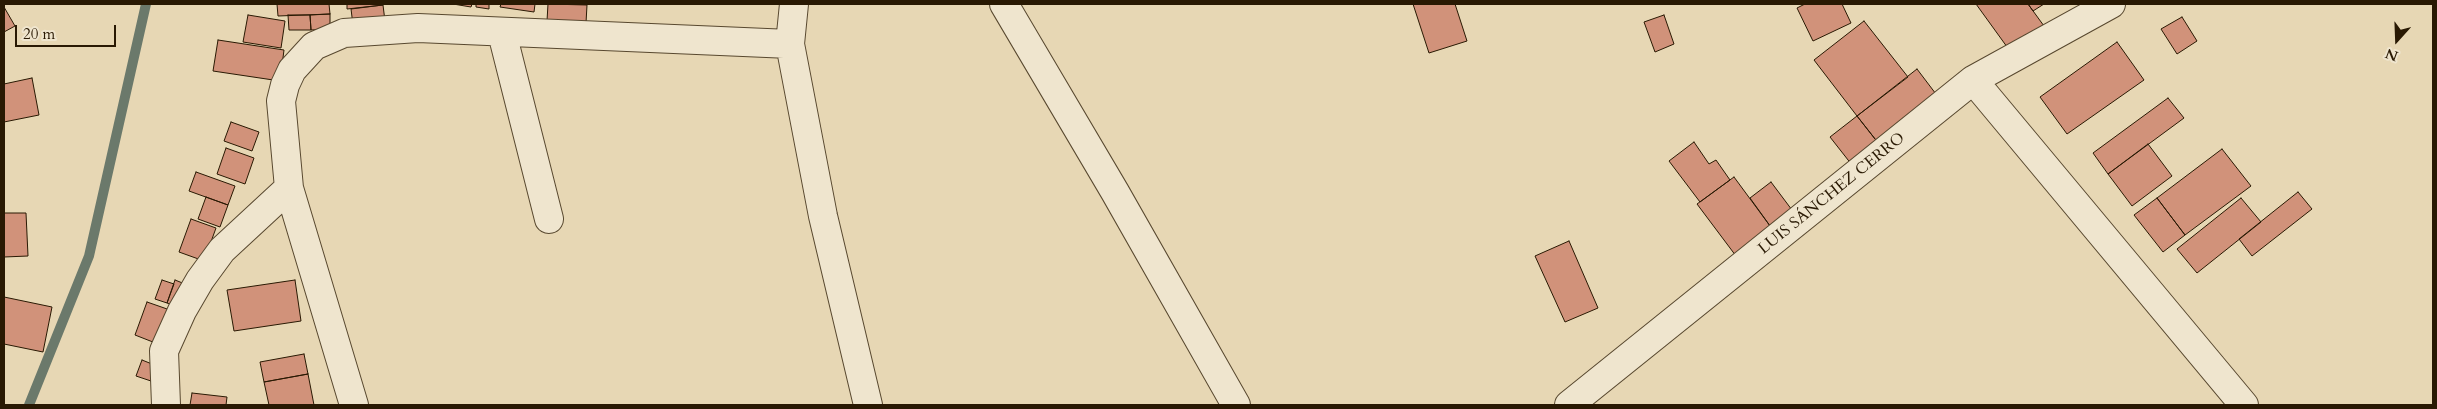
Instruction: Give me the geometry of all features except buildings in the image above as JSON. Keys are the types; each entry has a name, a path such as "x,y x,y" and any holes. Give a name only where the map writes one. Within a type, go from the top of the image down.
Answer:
{"street":[{"path":"794,4 790,44 823,216 868,405"},
{"path":"1004,4 1115,192 1236,405"},
{"name":"LUIS SÁNCHEZ CERRO","path":"1569,405 1974,80 2111,4"},
{"path":"354,405 289,188 281,101 285,85 292,70 314,46 344,33 409,28 790,44"},
{"path":"502,33 549,219"},
{"path":"1974,80 2244,405"},
{"path":"166,405 164,351 182,311 200,280 222,250 289,188"}],"waterway":[{"path":"29,405 89,256 146,4"}]}
